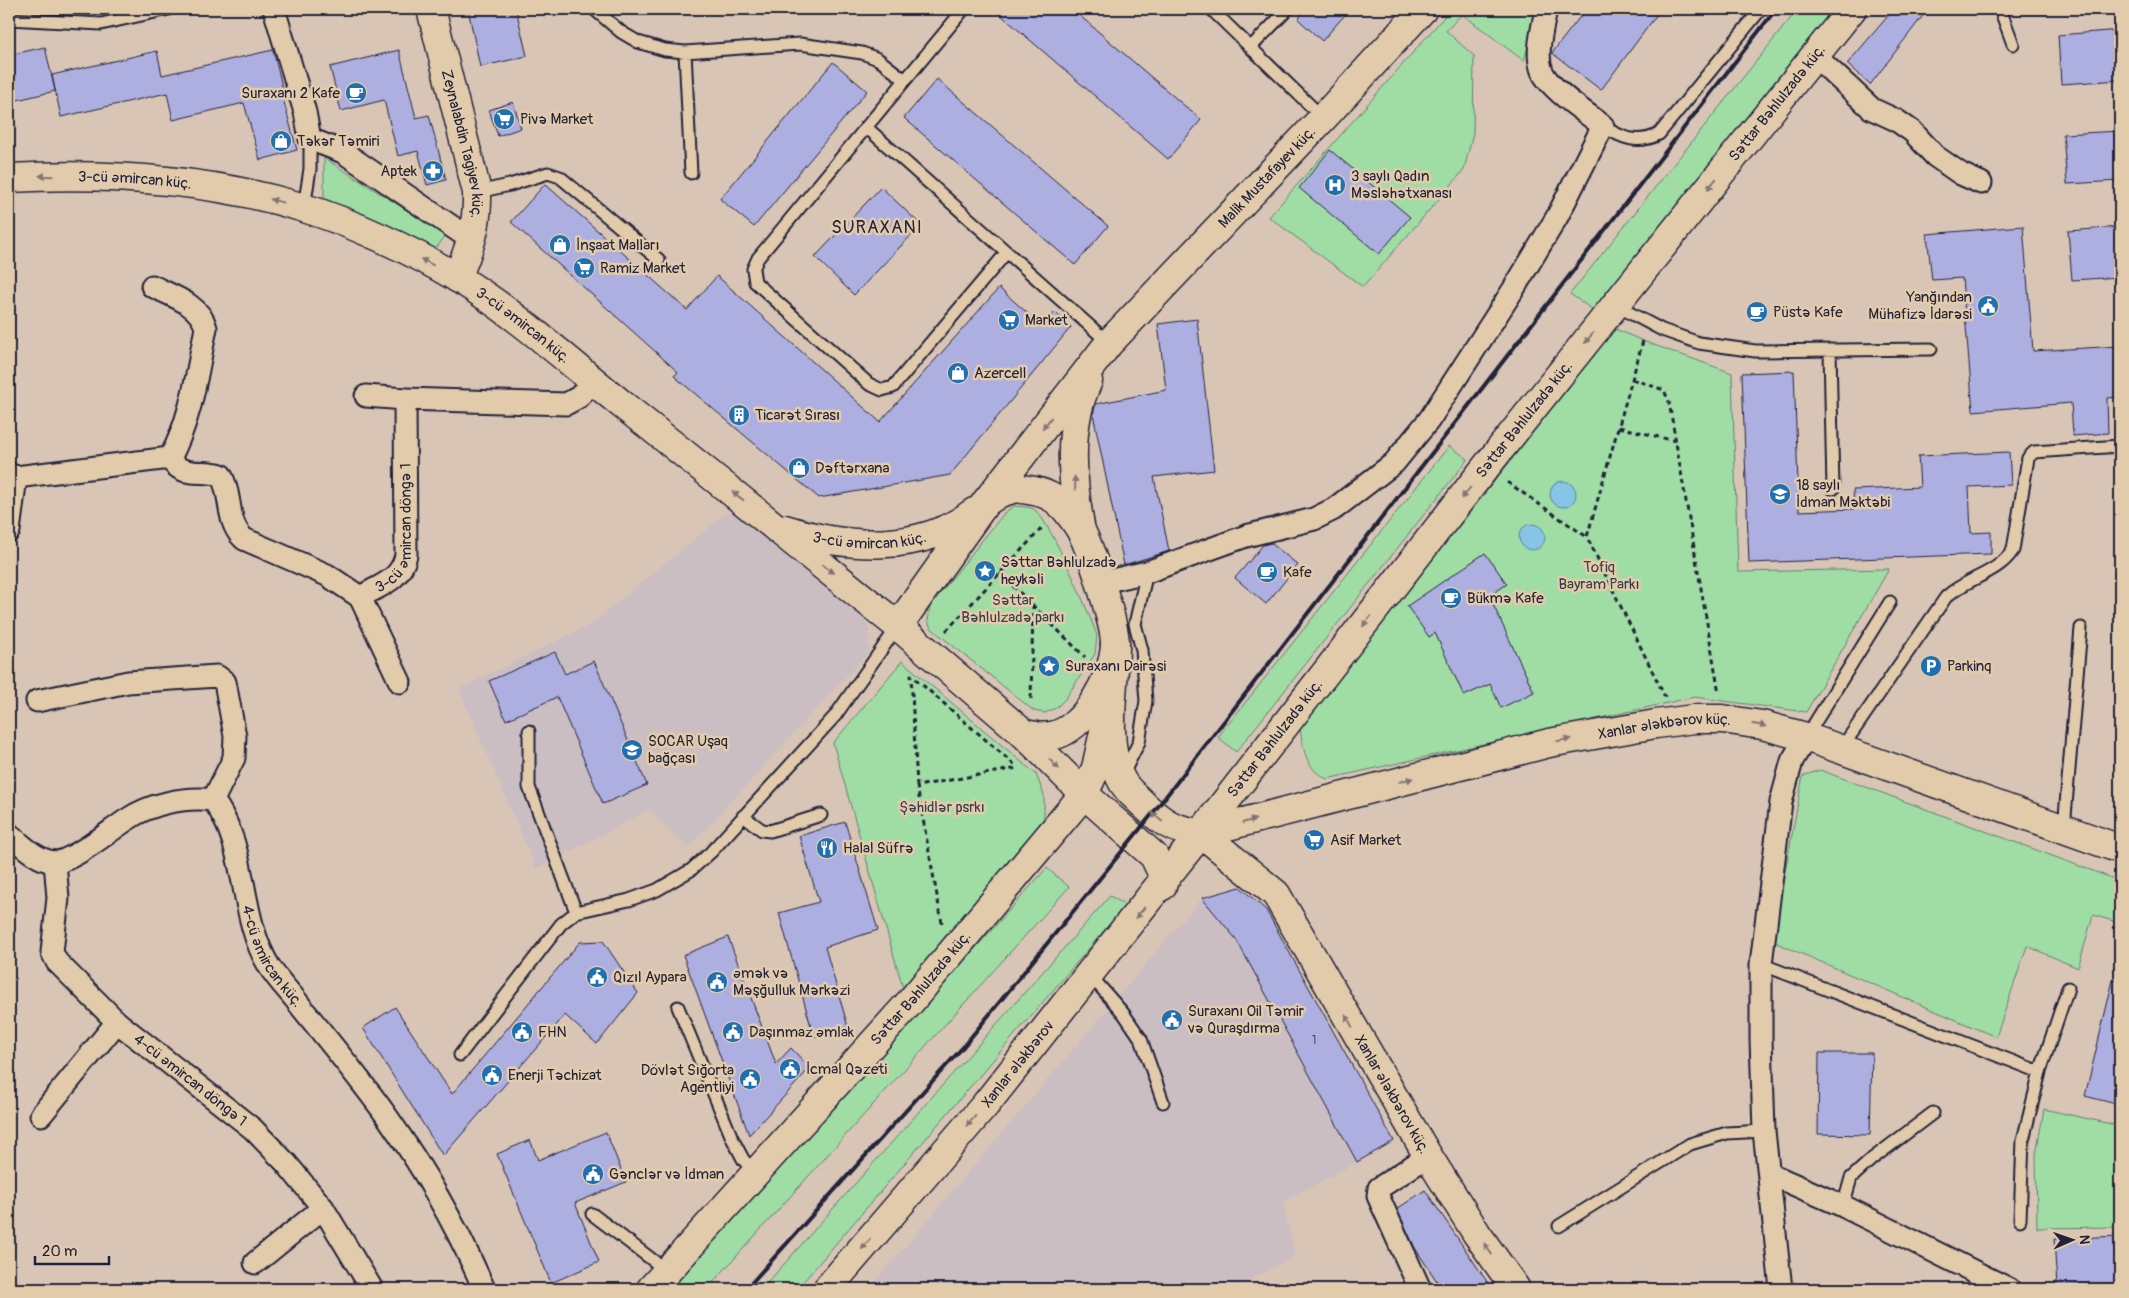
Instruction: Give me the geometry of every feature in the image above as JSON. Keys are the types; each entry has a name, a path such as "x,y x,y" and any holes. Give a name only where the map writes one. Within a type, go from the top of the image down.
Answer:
{"main road":[{"name":"Zeynalabdin Tagiyev küç.","path":"431,9 477,192 478,216 473,241 457,278"},
{"name":"Malik Mustafayev küç.","path":"1109,343 1323,118 1423,9"},
{"name":"Səttar Bəhlulzadə küç.","path":"1202,833 1485,468 1852,9"},
{"name":"3-cü Əmircan küç.","path":"9,178 52,176 171,183 266,198 304,208 412,254 457,278 524,325 776,526 804,535 849,543 871,544 913,540 949,529 986,502"},
{"path":"898,626 986,502 1109,343"},
{"path":"1109,343 1082,393 1073,435 1076,502 1081,531 1112,621 1115,645 1112,737 1121,778 1129,790 1164,823 1178,830 1202,833"},
{"path":"986,502 1000,493 1016,488 1033,490 1050,496 1065,508 1081,531"},
{"path":"776,526 898,626 1024,734 1084,794 1154,856 1162,873 1162,886"},
{"name":"Səttar Bəhlulzadə küç.","path":"659,1280 912,1000 1084,794 1096,768 1101,749 1115,645"},
{"path":"1024,734 1051,736 1074,726 1100,692 1111,664 1115,645"},
{"name":"Xanlar Ələkbərov küç.","path":"1202,833 1549,743 1656,724 1694,719 1722,719 1762,725 1806,737 2120,849"},
{"name":"Xanlar Ələkbərov küç.","path":"1202,833 1276,894 1428,1156 1477,1234 1516,1289"},
{"name":"Xanlar Ələkbərov","path":"827,1289 986,1104 1162,886 1202,833"}],"street":[{"path":"274,9 305,112 310,139 343,152 473,241"},
{"path":"1099,583 1147,572 1246,536 1314,519 1334,509 1394,463 1429,420 1513,290 1557,217 1602,126 1553,85 1542,71 1540,53 1546,9"},
{"path":"1815,56 1872,109 1896,120 1913,132 1935,156 1961,174 1981,183"},
{"path":"9,531 12,475 170,458 182,435 189,412 206,328 203,317 189,304 152,286"},
{"path":"366,396 566,404 579,397 593,380"},
{"name":"3-cü Əmircan döngə 1","path":"170,458 174,467 187,473 210,471 221,475 227,485 231,520 236,531 244,538 328,575 360,597 396,576 403,569 406,555 405,399"},
{"path":"360,597 400,682"},
{"path":"9,834 36,855 55,862 75,854 129,818 146,810 201,798 213,800 234,758 235,743 225,682 217,676 205,675 128,682 37,701"},
{"path":"1781,1289 1764,1131 1761,964 1781,802 1792,761 1806,737"},
{"name":"4-cü Əmircan küç.","path":"213,800 221,810 232,835 250,922 269,966 388,1118 441,1201 484,1289"},
{"name":"4-cü Əmircan döngə 1","path":"55,862 58,898 52,952 57,962 117,1022 253,1129 286,1163 323,1208 372,1289"},
{"path":"41,1115 117,1022"},
{"path":"1420,1289 1378,1196 1378,1188 1428,1156"},
{"path":"1770,1174 1842,1206 2009,1289"},
{"path":"255,1263 323,1208"}],"lane":[{"path":"9,19 101,24 169,9"},
{"path":"594,9 621,32 638,42 665,50 685,52 780,44 808,46 862,53 878,59 905,80"},
{"path":"964,9 758,258 753,269 755,282 869,384 882,390 893,387 1007,252"},
{"path":"1211,9 1323,118"},
{"path":"1251,47 1288,9"},
{"path":"1602,126 1625,138 1650,139 1659,134 1761,9"},
{"path":"2000,9 2013,44"},
{"path":"685,52 690,173"},
{"path":"866,127 1109,343"},
{"path":"304,208 310,169 310,139"},
{"path":"477,192 510,185 548,172 560,177 659,260"},
{"path":"1615,306 1662,330 1699,343 1755,352 1931,349"},
{"path":"1830,350 1833,489"},
{"path":"1841,750 1946,598 1955,588 2006,562 2013,550 2028,458 2034,452 2120,446"},
{"path":"1121,778 1140,742 1146,701 1142,650 1135,624 1147,572"},
{"path":"1806,737 1890,602"},
{"path":"460,1055 561,924 576,912 629,900 657,890 691,870 711,852 835,716 898,626"},
{"path":"2064,828 2081,628"},
{"path":"529,731 529,788 576,912"},
{"path":"743,816 762,830 770,831 821,815"},
{"path":"1761,964 2040,1072"},
{"path":"1090,975 1124,1014 1141,1039 1163,1102"},
{"path":"2020,1220 2023,1140 2040,1072 2068,988"},
{"path":"678,1007 732,1138 743,1159 755,1174"},
{"path":"1842,1206 1851,1178 1872,1159 1933,1114"},
{"path":"1559,1226 1690,1144 1727,1133 1764,1131"},
{"path":"592,1214 659,1280"}],"path":[{"path":"1587,537 1643,341"},
{"path":"1632,379 1664,390 1669,402 1720,700"},
{"path":"1619,426 1675,441"},
{"path":"1485,468 1587,537 1667,700"},
{"path":"946,632 1042,528"},
{"path":"1000,573 1085,656"},
{"path":"1031,699 1033,606"},
{"path":"917,786 1018,768 911,674 917,786 943,929 959,943"}],"shaded area":[{"name":"SOCAR Uşaq bağçası","path":"729,511 862,614 869,629 869,652 688,848 649,810 536,869 459,689 591,624"},
{"name":"Suraxanı Oil Təmir və Quraşdırma","path":"1202,898 1236,939 1357,1162 1283,1202 1295,1256 1232,1289 869,1289"}],"green space":[{"path":"1451,9 1534,9 1533,29 1524,61 1462,14 1446,31 1474,56 1473,133 1464,170 1363,287 1269,217"},
{"path":"1798,9 1827,9 1831,12 1593,310 1570,294"},
{"path":"324,158 446,235 434,251 324,198"},
{"name":"Tofiq Bayram Parkı","path":"1615,329 1732,373 1738,572 1889,569 1806,712 1694,697 1327,779 1320,775 1310,764 1304,751 1300,727"},
{"path":"1449,446 1468,459 1236,752 1218,737"},
{"name":"Səttar Bəhlulzadə parkı","path":"1014,506 1032,508 1043,519 1070,570 1097,636 1095,654 1065,699 1056,708 1045,713 1034,711 931,628 928,621 930,606 1005,512"},
{"name":"Şəhidlər psrkı","path":"902,661 1036,774 1044,795 1044,821 903,988 833,743"},
{"path":"1820,770 2120,881 2120,923 2093,915 2078,968 2027,946 1996,1037 1772,941 1803,776"},
{"path":"1047,868 1069,887 707,1289 671,1289"},
{"path":"1110,896 1126,905 797,1289 762,1289"},
{"path":"2044,1109 2120,1126 2120,1227 2037,1228 2036,1154"}],"water":[{"path":"1563,481 1572,485 1576,494 1572,503 1563,507 1554,503 1550,494 1554,485"},
{"path":"1532,524 1541,528 1545,537 1541,546 1532,550 1523,546 1519,537 1523,528"}],"building":[{"path":"468,9 516,9 527,56 480,67"},
{"path":"994,9 1072,9 1201,120 1168,159"},
{"path":"1307,9 1350,9 1322,41 1298,19"},
{"path":"1586,9 1661,9 1601,90 1552,53"},
{"path":"1894,9 1928,9 1870,85 1847,64"},
{"path":"2120,30 2120,80 2061,84 2058,35"},
{"path":"45,47 55,91 9,102 9,55"},
{"path":"273,50 284,94 282,95 297,150 260,160 244,103 173,120 167,93 61,117 52,75 157,51 162,75"},
{"path":"399,50 416,118 429,115 446,180 427,185 418,151 398,156 384,100 341,111 330,67"},
{"path":"833,62 867,91 754,227 720,199"},
{"path":"937,79 1108,226 1075,265 904,118"},
{"path":"513,102 521,128 498,136 489,110"},
{"path":"2120,131 2120,181 2067,184 2063,134"},
{"path":"1330,150 1410,217 1379,254 1299,188"},
{"path":"545,184 687,310 717,276 880,422 999,288 1042,326 1055,312 1071,327 950,475 819,498 674,376 678,372 511,222"},
{"path":"881,187 921,225 854,295 815,257"},
{"path":"2023,226 2033,351 2120,346 2120,397 2107,398 2108,433 2073,436 2071,403 1973,411 1962,278 1932,280 1927,234"},
{"path":"2120,227 2120,277 2072,280 2068,231"},
{"path":"1197,319 1214,470 1154,477 1169,551 1124,565 1093,414 1096,404 1166,390 1158,324"},
{"path":"1794,371 1799,511 1854,509 1853,490 1920,487 1918,456 2009,452 2011,485 1969,487 1971,533 1991,532 1991,554 1749,563 1742,373"},
{"path":"1271,543 1298,565 1266,604 1235,578 1263,545"},
{"path":"1485,553 1507,584 1489,596 1534,692 1501,708 1490,684 1464,696 1435,633 1429,637 1407,606"},
{"path":"555,652 565,674 594,661 647,785 603,804 557,697 506,720 489,681"},
{"path":"845,822 878,930 825,947 848,1027 814,1037 779,913 819,902 799,836"},
{"path":"1240,887 1266,910 1394,1141 1357,1162 1236,939 1202,898"},
{"path":"728,937 776,1064 791,1048 810,1068 749,1135 683,955"},
{"path":"603,941 638,993 597,1044 565,1015 443,1156 363,1028 395,1007 452,1094 580,942"},
{"path":"2113,980 2120,981 2120,1105 2085,1096"},
{"path":"1819,1053 1872,1053 1870,1135 1818,1134"},
{"path":"606,1132 626,1182 575,1203 599,1262 551,1283 497,1154 530,1140 538,1160"},
{"path":"1425,1190 1492,1289 1442,1289 1415,1248 1397,1209"},
{"path":"2120,1236 2120,1283 2057,1286 2054,1239"}],"railway":[{"path":"746,1289 963,1047 1153,813 1776,9"}],"place":[{"name":"Suraxanı 2 Kafe","path":"356,93"},
{"name":"Pivə Market","path":"504,119"},
{"name":"Təkər Təmiri","path":"281,141"},
{"name":"Aptek","path":"433,171"},
{"name":"3 saylı Qadın Məsləhətxanası","path":"1335,185"},
{"name":"İnşaat Malları","path":"560,245"},
{"name":"Ramiz Market","path":"584,268"},
{"name":"Yanğından Mühafizə İdarəsi","path":"1988,306"},
{"name":"Püstə Kafe","path":"1757,312"},
{"name":"Market","path":"1009,320"},
{"name":"Azercell","path":"958,373"},
{"name":"Ticarət Sırası","path":"739,415"},
{"name":"Dəftərxana","path":"799,468"},
{"name":"18 saylı İdman Məktəbi","path":"1780,494"},
{"name":"Səttar Bəhlulzadə heykəli","path":"985,571"},
{"name":"Kafe","path":"1267,572"},
{"name":"Bükmə Kafe","path":"1451,598"},
{"name":"Suraxanı Dairəsi","path":"1049,666"},
{"name":"Parkinq","path":"1931,666"},
{"name":"SOCAR Uşaq bağçası","path":"632,750"},
{"name":"Asif Market","path":"1314,840"},
{"name":"Halal Süfrə","path":"827,848"},
{"name":"Qızıl Aypara","path":"597,977"},
{"name":"Əmək və Məşğulluk Mərkəzi","path":"717,982"},
{"name":"Suraxanı Oil Təmir və Quraşdırma","path":"1172,1020"},
{"name":"FHN","path":"522,1032"},
{"name":"Daşınmaz Əmlak","path":"733,1032"},
{"name":"İcmal Qəzeti","path":"790,1069"},
{"name":"Enerji Təchizat","path":"492,1075"},
{"name":"Dövlət Sığorta Agentliyi","path":"750,1079"},
{"name":"Gənclər və İdman","path":"593,1174"}],"district":[{"name":"SURAXANI","path":"877,227"}]}
